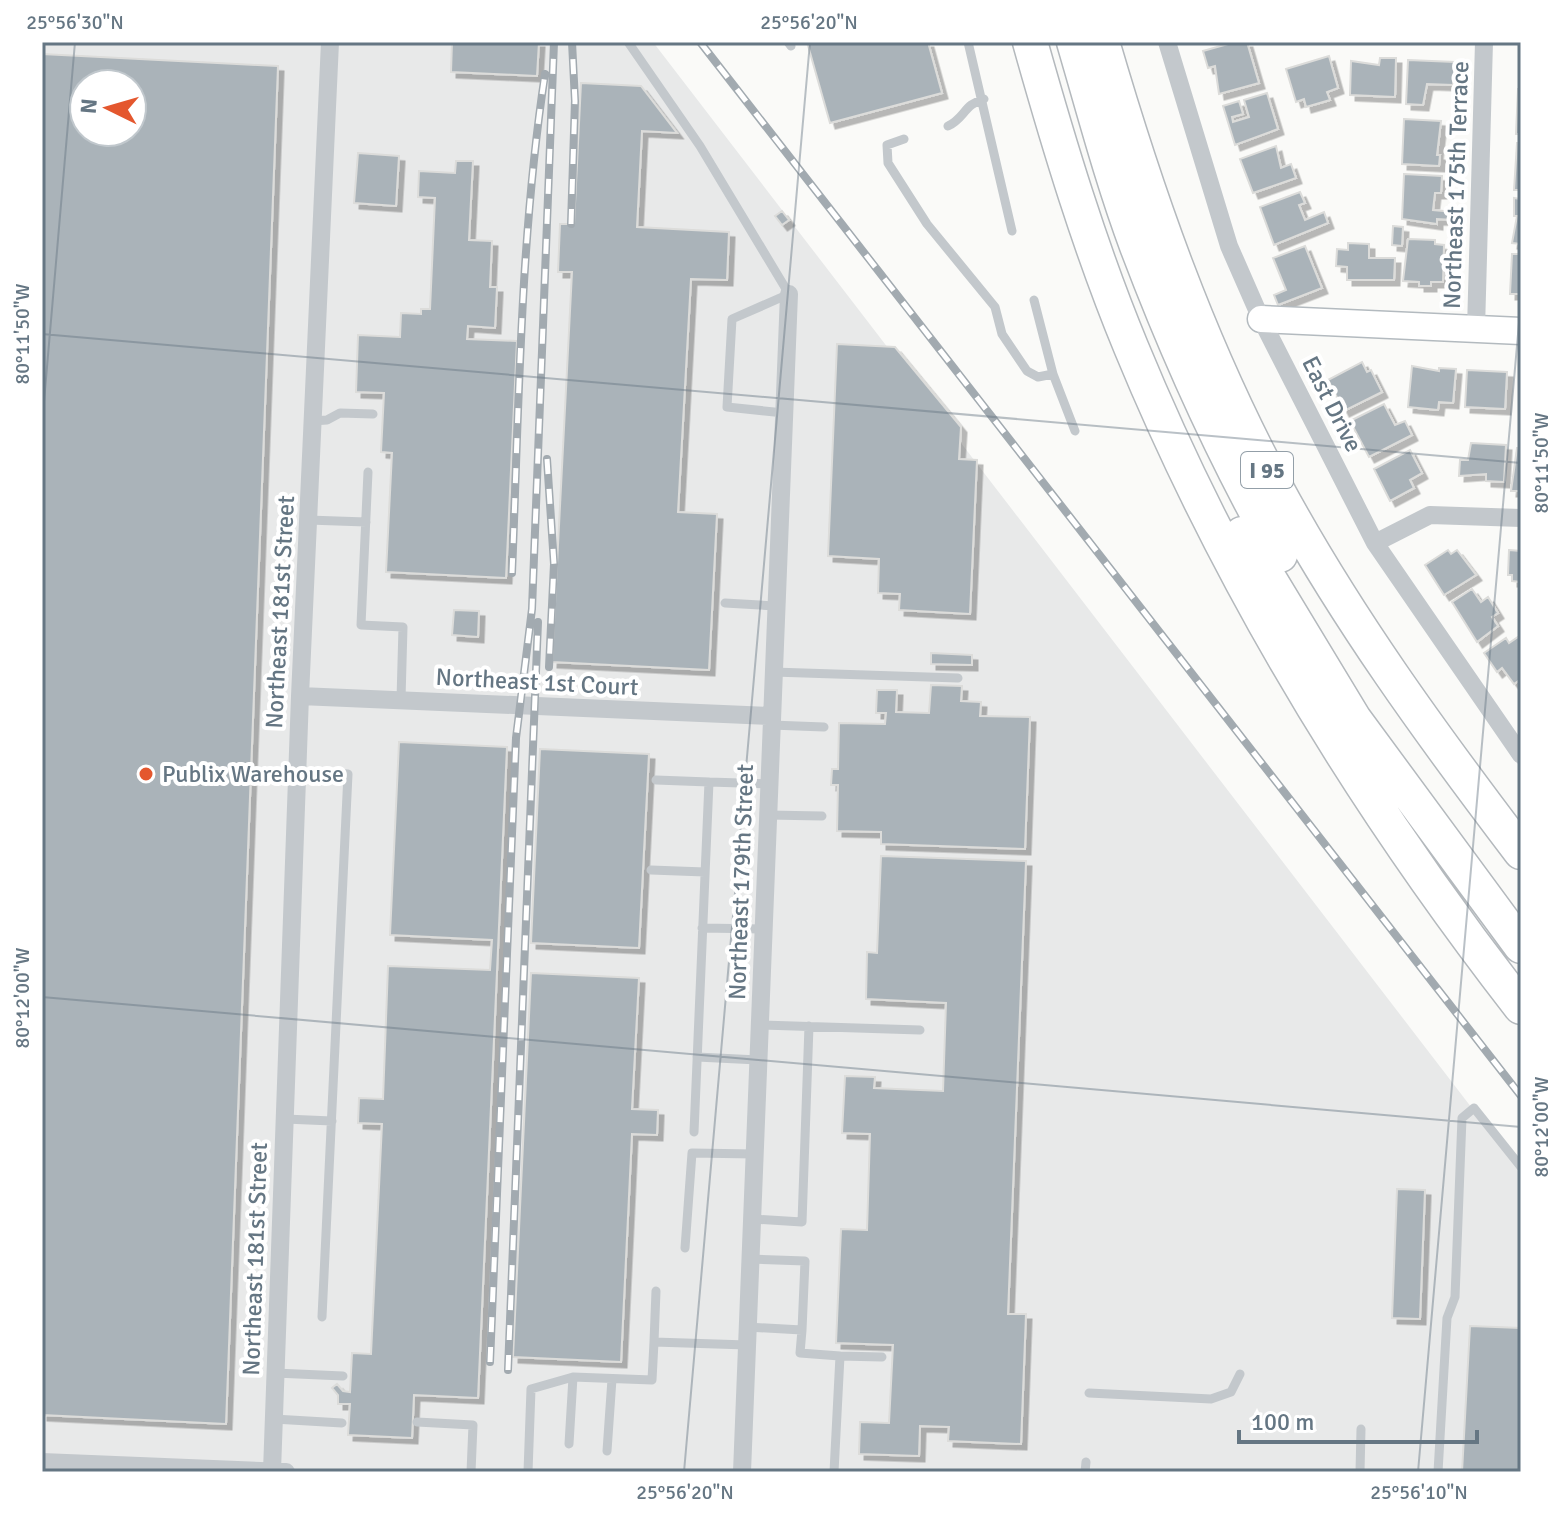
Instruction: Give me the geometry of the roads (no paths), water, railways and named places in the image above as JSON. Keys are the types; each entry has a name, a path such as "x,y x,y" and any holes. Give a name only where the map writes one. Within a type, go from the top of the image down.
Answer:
{"highway":[{"path":"1030,42 1107,285 1155,404 1210,522 1272,638 1339,751 1399,840 1521,1007"},
{"path":"1052,42 1100,202 1126,274 1226,506 1354,719 1521,946"},
{"path":"1074,42 1136,243 1185,366 1245,494 1369,707 1521,913"},
{"name":"I 95","path":"1102,42 1133,149 1186,298 1275,486 1333,588 1403,694 1521,852"}],"street":[{"name":"Northeast 181st Street","path":"272,1471 300,696 330,42"},
{"name":"East Drive","path":"1167,42 1229,246 1261,319 1375,543 1521,755"},
{"name":"Northeast 175th Terrace","path":"1476,329 1484,42"},
{"name":"Northeast 179th Street","path":"742,1472 789,294"},
{"path":"1261,319 1521,331"},
{"path":"1375,543 1430,515 1521,518"},
{"name":"Northeast 1st Court","path":"300,696 772,720"},
{"path":"42,1462 286,1472"}],"lane":[{"path":"628,42 700,146 789,294 732,319 727,407 784,413"},
{"path":"968,42 984,99 1012,231"},
{"path":"948,126 955,122 970,102 984,99"},
{"path":"904,139 887,145 888,163 927,224 995,307 1002,334 1027,371 1038,377 1053,374"},
{"path":"1034,300 1053,374 1075,431"},
{"path":"313,421 327,420 340,413 373,414"},
{"path":"368,472 361,625 403,627 401,699"},
{"path":"308,520 366,522"},
{"path":"725,603 776,606"},
{"path":"773,672 958,678"},
{"path":"772,720 824,727"},
{"path":"297,771 348,774 322,1317"},
{"path":"656,780 769,784"},
{"path":"694,1132 709,782"},
{"path":"768,815 822,816"},
{"path":"651,870 705,872"},
{"path":"702,928 763,929"},
{"path":"759,1025 920,1030"},
{"path":"752,1219 802,1222 809,1026"},
{"path":"697,1057 758,1060"},
{"path":"1438,1472 1447,1318 1455,1297 1462,1118 1474,1108 1521,1167"},
{"path":"285,1119 332,1121"},
{"path":"685,1248 692,1153 755,1154"},
{"path":"750,1259 805,1261 800,1353 882,1357"},
{"path":"528,1472 531,1389 573,1377 652,1380 656,1291"},
{"path":"654,1342 802,1330"},
{"path":"834,1472 840,1356"},
{"path":"275,1373 343,1376"},
{"path":"1089,1393 1211,1399 1231,1392 1240,1374"},
{"path":"569,1444 573,1377"},
{"path":"607,1451 612,1379"},
{"path":"274,1419 342,1423"},
{"path":"417,1422 473,1425 471,1472"},
{"path":"1360,1472 1361,1429"}],"railway":[{"path":"490,1362 516,738 532,609 554,42"},
{"path":"571,224 575,101 572,42"},
{"path":"700,42 1521,1096"},
{"path":"512,573 525,260 545,74"},
{"path":"547,459 554,564 549,667"},
{"path":"508,1370 538,622"}],"place":[{"name":"Publix Warehouse","path":"146,774"}]}
